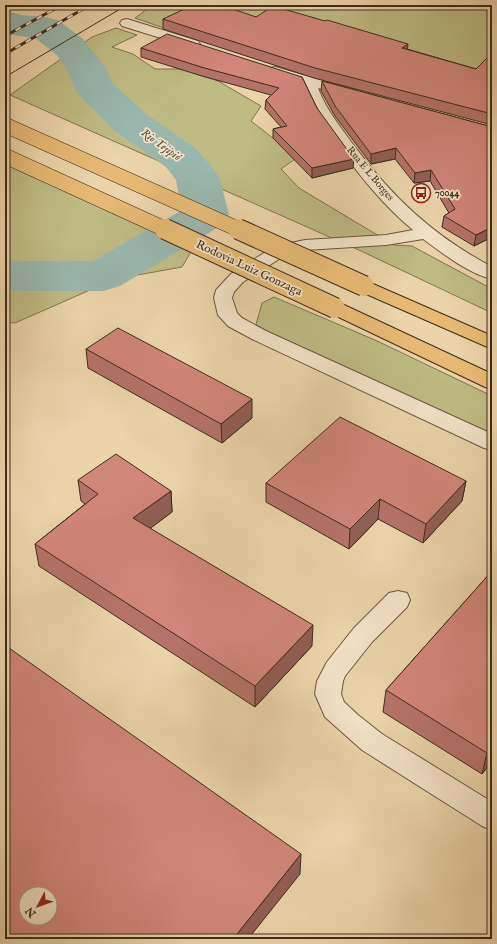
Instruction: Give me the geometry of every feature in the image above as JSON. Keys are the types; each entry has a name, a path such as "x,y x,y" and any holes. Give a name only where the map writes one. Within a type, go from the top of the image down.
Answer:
{"highway":[{"path":"5,125 492,343"},
{"name":"Rodovia Luiz Gonzaga","path":"5,156 492,382"}],"street":[{"path":"127,23 203,48"},
{"path":"264,67 361,96"},
{"name":"Rua E L Borges","path":"310,82 313,96 355,158 386,197 427,233 464,259 492,274"},
{"path":"427,233 386,240 305,245 282,250 251,268 225,290 223,298 225,306 228,315 235,322 259,335 492,443"},
{"path":"398,600 363,635 336,669 330,681 328,694 334,709 372,742 492,817"}],"shaded area":[{"path":"149,5 492,5 492,121 190,37 135,18 147,9"},
{"path":"116,28 137,35 112,47 133,54 155,69 182,69 218,81 261,106 251,121 273,138 295,159 281,169 299,188 394,245 412,246 492,289 492,313 361,251 10,95 92,37"},
{"path":"5,163 192,250 182,267 115,279 15,323 5,322"},
{"path":"274,297 375,340 492,396 492,438 255,328 262,303"}],"building":[{"path":"193,5 221,5 256,17 273,6 408,44 402,48 476,69 488,57 492,58 492,114 315,68 163,19"},
{"path":"167,34 302,77 317,108 354,159 312,168 273,129 287,126 266,100 279,88 201,67 141,48"},
{"path":"322,81 492,127 492,227 476,235 444,216 455,209 431,170 415,173 396,148 371,154 335,106"},
{"path":"118,328 252,399 221,424 86,349"},
{"path":"340,417 466,481 426,524 380,499 350,529 266,483"},
{"path":"116,454 171,491 133,518 313,625 255,686 35,544 98,494 78,480"},
{"path":"492,571 492,702 488,707 492,709 492,746 487,753 386,690"},
{"path":"9,648 301,854 233,939 5,939 5,651"}],"waterway":[{"name":"Rio Tejipió","path":"5,21 14,25 45,28 70,47 86,67 95,89 130,122 181,158 198,179 206,215 103,276 5,276"}],"tram line":[{"path":"5,77 127,5"}],"railway":[{"path":"5,36 62,5"},
{"path":"5,54 90,5"}],"place":[{"name":"70044","path":"421,193"}]}
